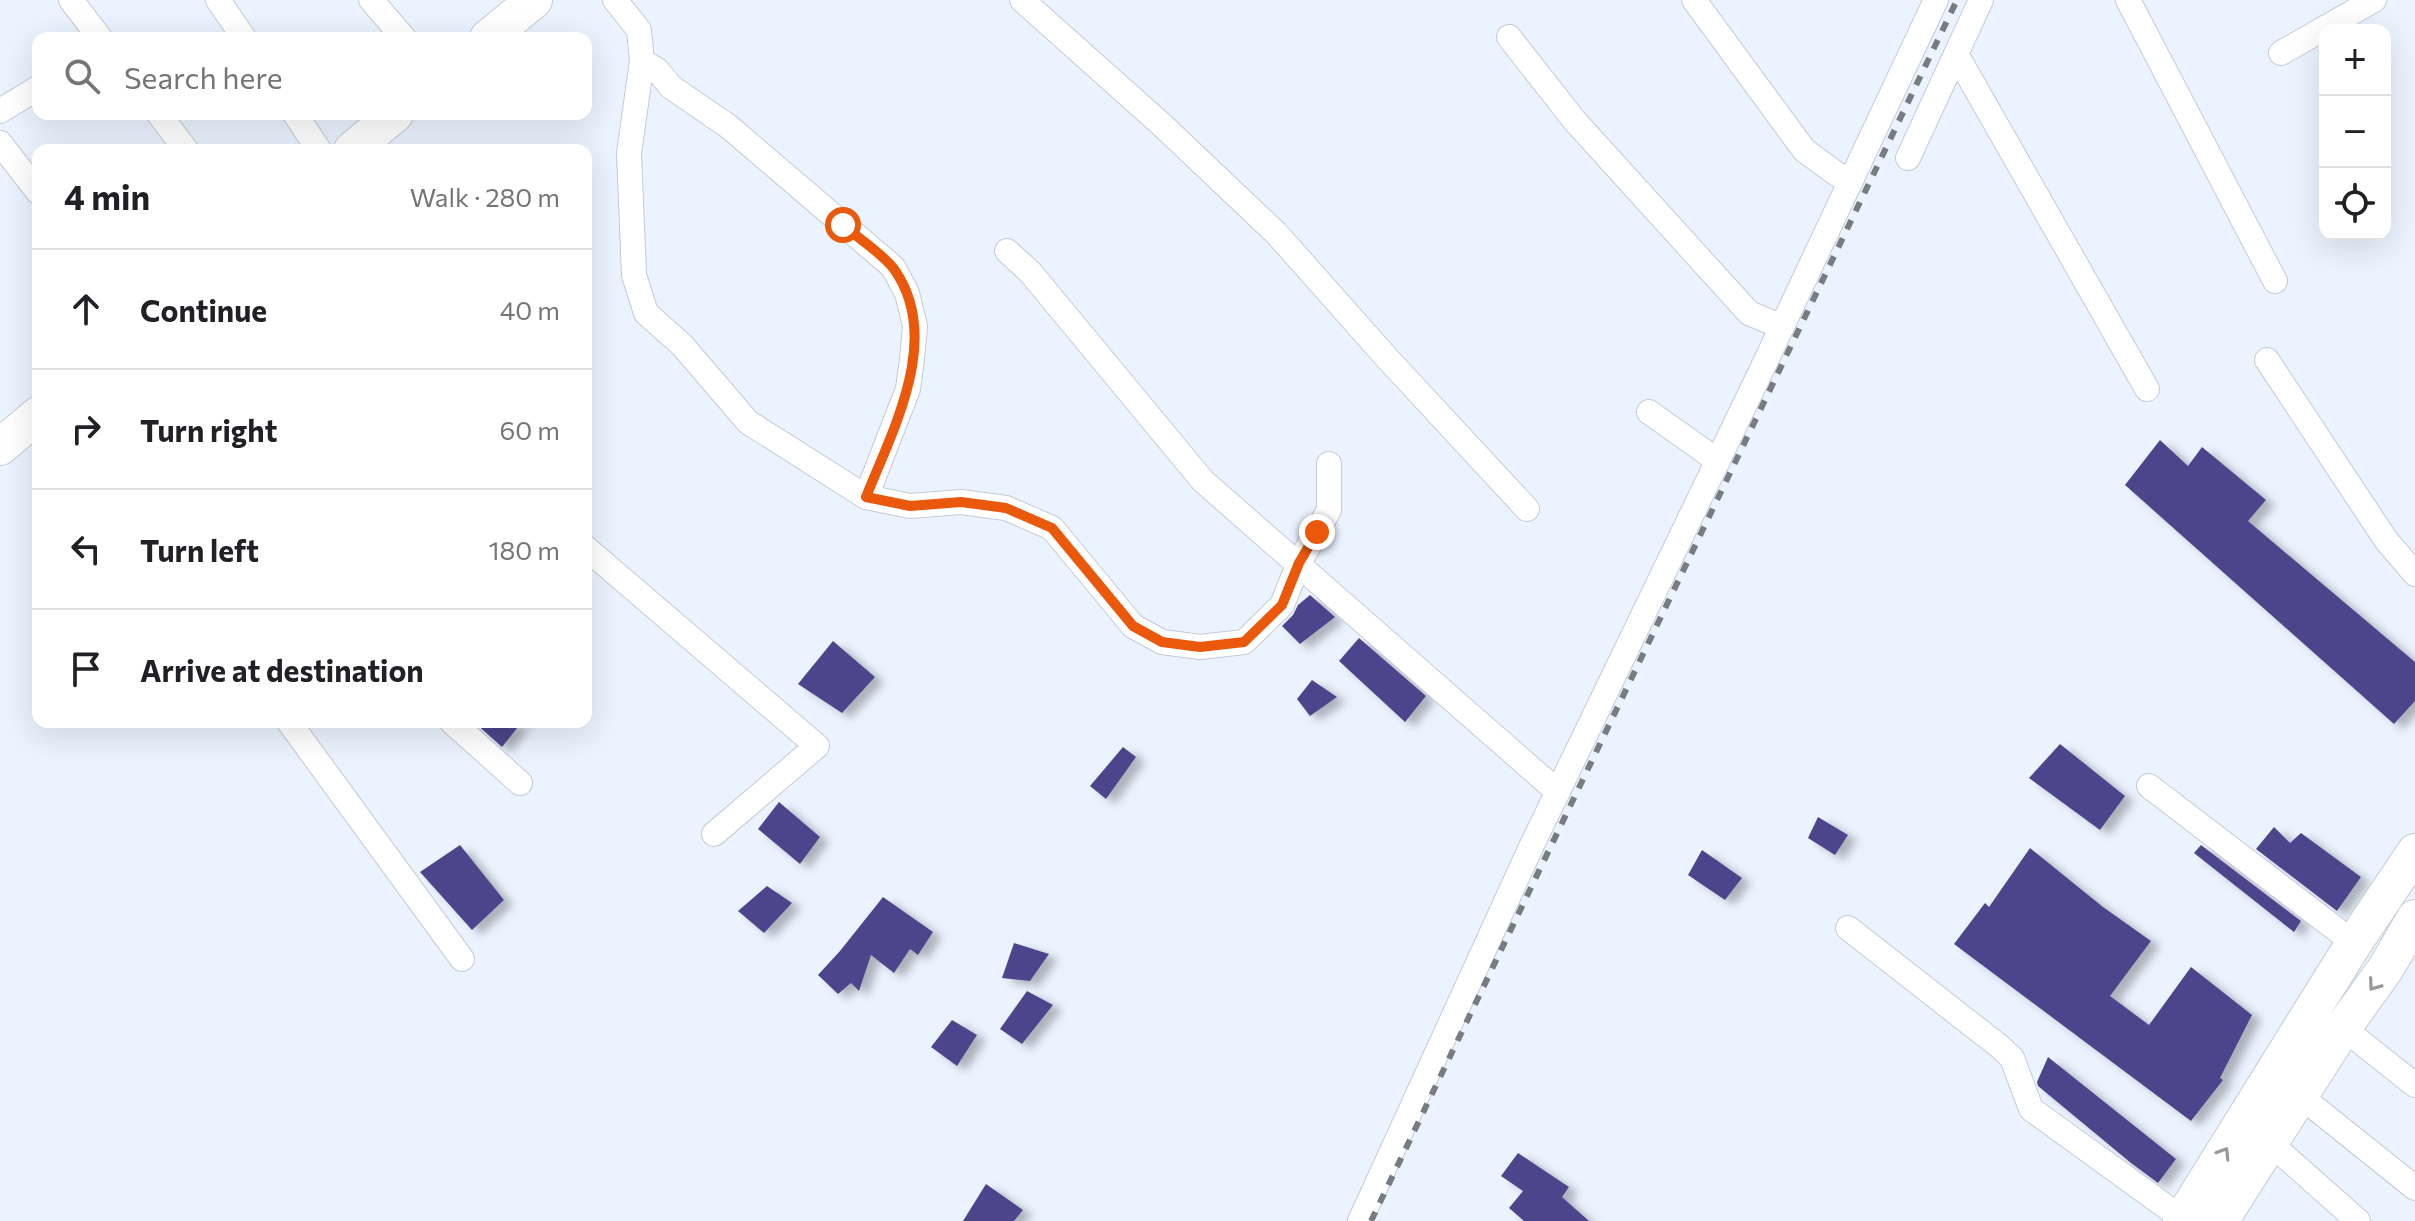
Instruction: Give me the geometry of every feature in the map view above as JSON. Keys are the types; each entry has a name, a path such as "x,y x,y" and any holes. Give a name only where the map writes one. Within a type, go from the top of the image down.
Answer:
{"main road":[{"path":"496,32 535,1"},
{"path":"359,144 388,120"},
{"path":"0,447 32,420"},
{"path":"2182,1220 2354,943 2415,852"},
{"path":"2220,1221 2299,1095 2386,968 2415,918"}],"street":[{"path":"71,0 95,32"},
{"path":"218,0 240,32"},
{"path":"371,0 399,32"},
{"path":"615,0 639,30 642,61 629,153 634,275 646,313 682,345 748,422 866,497 910,506 961,502 1006,508 1052,528 1133,626 1162,642 1200,647 1244,642 1282,605 1299,563 1329,510 1329,464"},
{"path":"1022,0 1161,124 1277,234 1527,509"},
{"path":"1694,0 1804,150 1838,175 1852,179"},
{"path":"1360,1221 1558,792 1936,0"},
{"path":"1908,158 1981,0"},
{"path":"2128,0 2275,281"},
{"path":"2281,53 2363,3"},
{"path":"1509,37 1574,120 1749,313 1782,327"},
{"path":"1956,54 2147,389"},
{"path":"642,61 657,70 671,87 728,126 893,267 907,293 915,326 908,389 866,497"},
{"path":"0,111 32,92"},
{"path":"164,120 182,144"},
{"path":"299,120 315,144"},
{"path":"0,143 32,184"},
{"path":"1007,251 1030,272 1203,481 1558,792"},
{"path":"2267,360 2386,540 2415,574"},
{"path":"1649,412 1718,461"},
{"path":"592,553 817,746 714,834"},
{"path":"293,728 462,959"},
{"path":"459,728 520,783"},
{"path":"2149,786 2354,943"},
{"path":"1848,928 2012,1058 2031,1109 2182,1220"},
{"path":"2343,1028 2415,1085"},
{"path":"2299,1095 2415,1188"},
{"path":"2270,1143 2358,1221"}],"building":[{"path":"2160,440 2188,466 2202,447 2266,500 2248,521 2415,662 2415,701 2394,724 2125,485"},
{"path":"1310,595 1335,617 1300,644 1282,626"},
{"path":"1359,638 1426,696 1405,722 1339,661"},
{"path":"833,641 875,677 842,713 798,684"},
{"path":"1312,680 1337,697 1310,716 1297,699"},
{"path":"481,728 517,728 502,747"},
{"path":"2060,744 2125,796 2100,830 2029,778"},
{"path":"1123,747 1136,757 1106,799 1090,786"},
{"path":"779,802 820,837 800,864 758,829"},
{"path":"1818,817 1848,835 1835,855 1808,838"},
{"path":"2274,827 2290,843 2301,833 2361,877 2337,911 2256,849"},
{"path":"460,845 504,900 472,930 420,872"},
{"path":"2201,845 2301,921 2294,932 2194,853"},
{"path":"2030,848 2151,941 2110,996 2149,1025 2191,967 2252,1015 2220,1078 2223,1080 2191,1121 1954,944 1985,903 1989,907"},
{"path":"1702,850 1742,878 1725,900 1688,875"},
{"path":"767,886 792,903 764,933 738,911"},
{"path":"883,897 933,932 918,955 910,949 894,973 871,955 859,991 851,983 838,994 818,975"},
{"path":"1014,943 1049,954 1030,981 1002,978"},
{"path":"1027,991 1053,1005 1022,1044 1000,1029"},
{"path":"952,1020 977,1035 957,1066 931,1047"},
{"path":"2048,1057 2176,1159 2158,1183 2038,1086"},
{"path":"1518,1153 1569,1187 1562,1197 1589,1221 1524,1221 1509,1208 1523,1191 1501,1176"},
{"path":"986,1184 1023,1210 1014,1221 963,1221"}],"railway":[{"path":"1371,1221 1957,0"}],"route":[{"path":"843,225 893,267 907,293 915,326 908,389 866,497 910,506 961,502 1006,508 1052,528 1133,626 1162,642 1200,647 1244,642 1282,605 1299,563 1317,532"}]}
